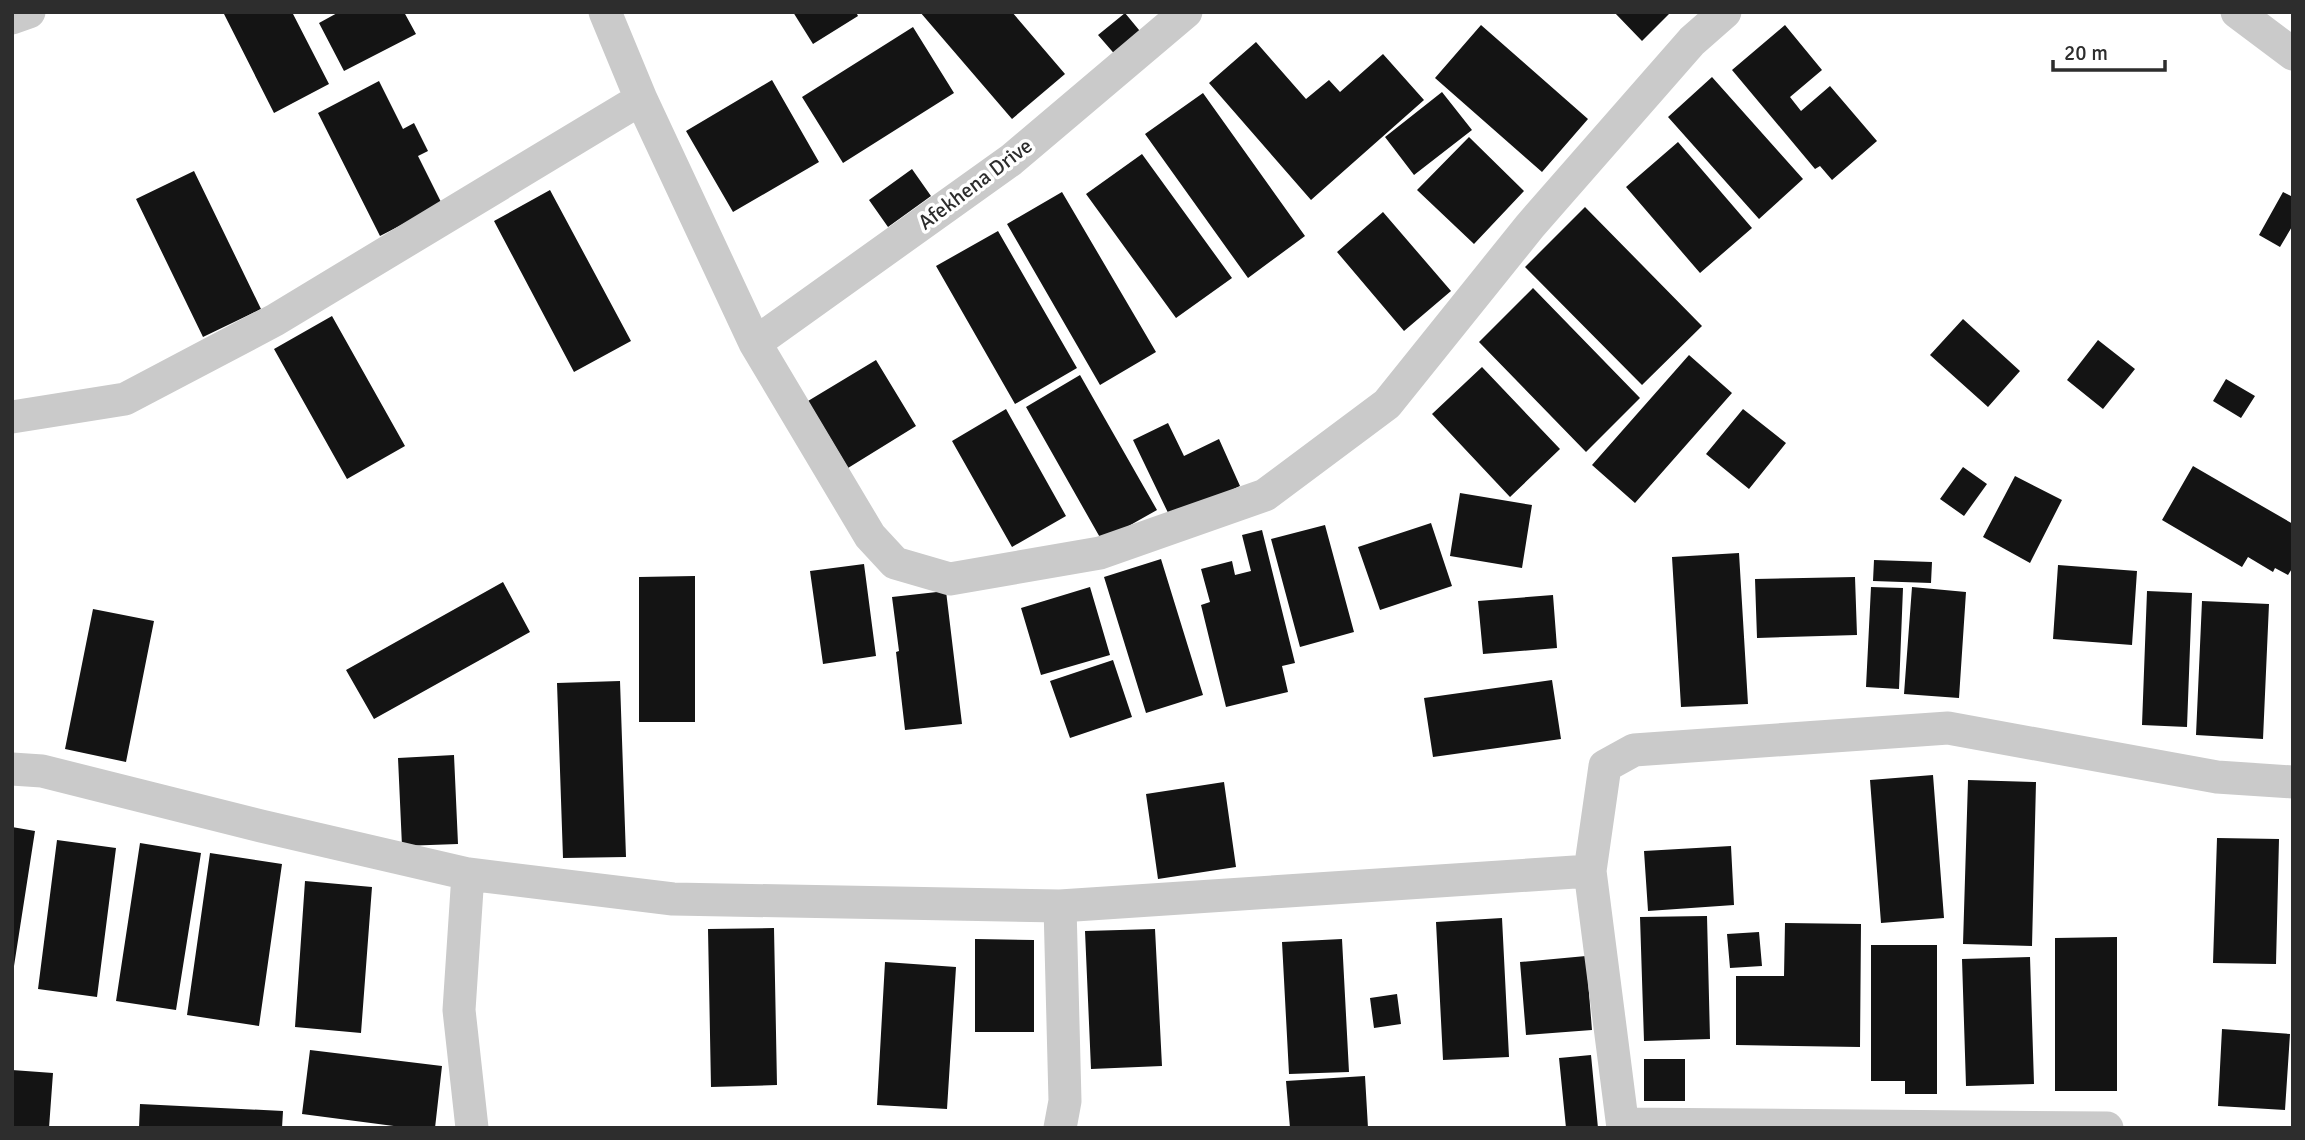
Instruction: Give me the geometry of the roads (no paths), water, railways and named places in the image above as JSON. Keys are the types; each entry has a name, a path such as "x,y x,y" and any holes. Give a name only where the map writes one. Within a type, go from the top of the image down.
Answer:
{"street":[{"path":"12,18 29,12"},
{"path":"605,12 641,99 755,343 870,536 895,563 950,579 1100,553 1265,495 1387,404 1530,226 1692,41 1725,12"},
{"name":"Afekhena Drive","path":"755,343 1011,160 1186,12"},
{"path":"2237,12 2293,54"},
{"path":"12,417 125,399 275,320 641,99"},
{"path":"2107,1128 1623,1126 1590,871 1605,766 1634,750 1948,728 2217,777 2293,782"},
{"path":"12,769 42,771 468,874 673,899 1060,906 1590,871"},
{"path":"468,874 460,1010 472,1128"},
{"path":"1060,906 1065,1101 1060,1128"}]}
